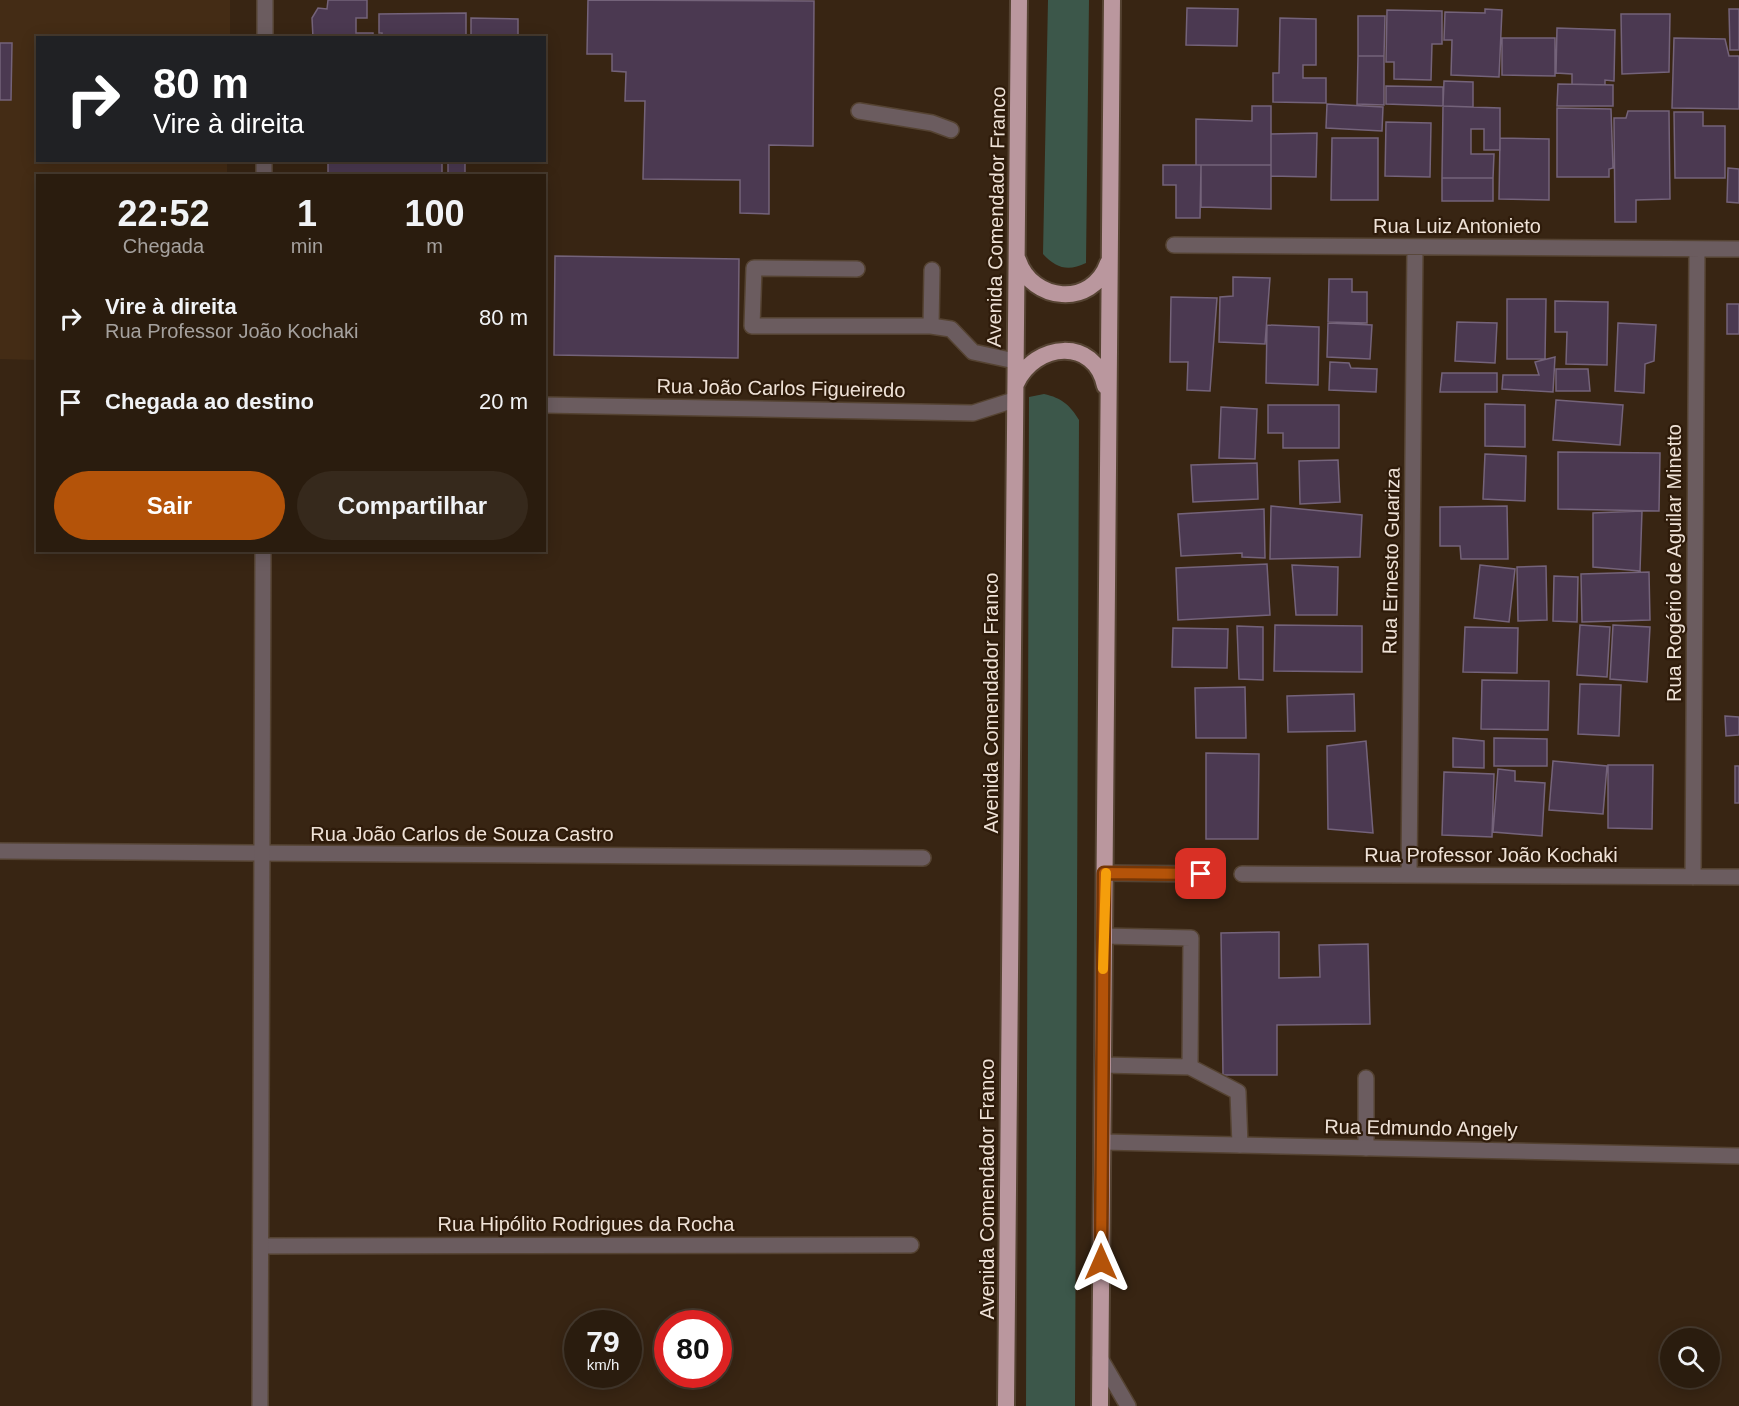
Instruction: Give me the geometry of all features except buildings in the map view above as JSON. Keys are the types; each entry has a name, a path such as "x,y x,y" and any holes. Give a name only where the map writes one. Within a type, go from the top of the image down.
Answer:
{"highway":[{"name":"Avenida Comendador Franco","path":"1006,1406 1019,0"},
{"path":"1100,1406 1112,0"},
{"path":"1017,256 1028,280 1050,293 1063,296 1076,294 1093,285 1106,270 1110,258"},
{"path":"1014,400 1016,385 1022,372 1031,361 1058,350 1072,352 1096,367 1104,380 1107,394"}],"street":[{"path":"265,0 265,36"},
{"path":"859,111 926,122 951,130"},
{"name":"Rua Luiz Antonieto","path":"1174,245 1739,249"},
{"name":"Rua Ernesto Guariza","path":"1409,875 1415,247"},
{"name":"Rua Rogério de Aguilar Minetto","path":"1693,877 1697,249"},
{"path":"857,269 754,268 752,326 931,326 951,329 973,352 1015,361"},
{"path":"931,326 932,270"},
{"name":"Rua João Carlos Figueiredo","path":"546,405 973,413 1014,400"},
{"path":"260,1406 263,552"},
{"name":"Rua João Carlos de Souza Castro","path":"0,851 923,858"},
{"path":"1104,873 1201,874"},
{"name":"Rua Professor João Kochaki","path":"1242,874 1739,877"},
{"path":"1104,936 1191,938 1190,1067"},
{"path":"1103,1065 1190,1067 1238,1092 1240,1145"},
{"path":"1366,1078 1366,1148"},
{"name":"Rua Edmundo Angely","path":"1102,1142 1739,1156"},
{"name":"Rua Hipólito Rodrigues da Rocha","path":"261,1246 911,1245"},
{"path":"1100,1358 1128,1406"}],"shaded area":[{"path":"0,0 230,0 230,36 36,36 36,162 227,162 227,174 36,174 36,360 0,359"}],"green space":[{"path":"1048,0 1089,0 1086,263 1068,268 1053,263 1043,254"},
{"path":"1044,394 1065,403 1079,420 1075,1406 1026,1406 1029,397"}],"slow traffic":[{"path":"1103,969 1104,873 1106,873"}],"route":[{"path":"1101,1262 1104,873 1201,874"}]}
